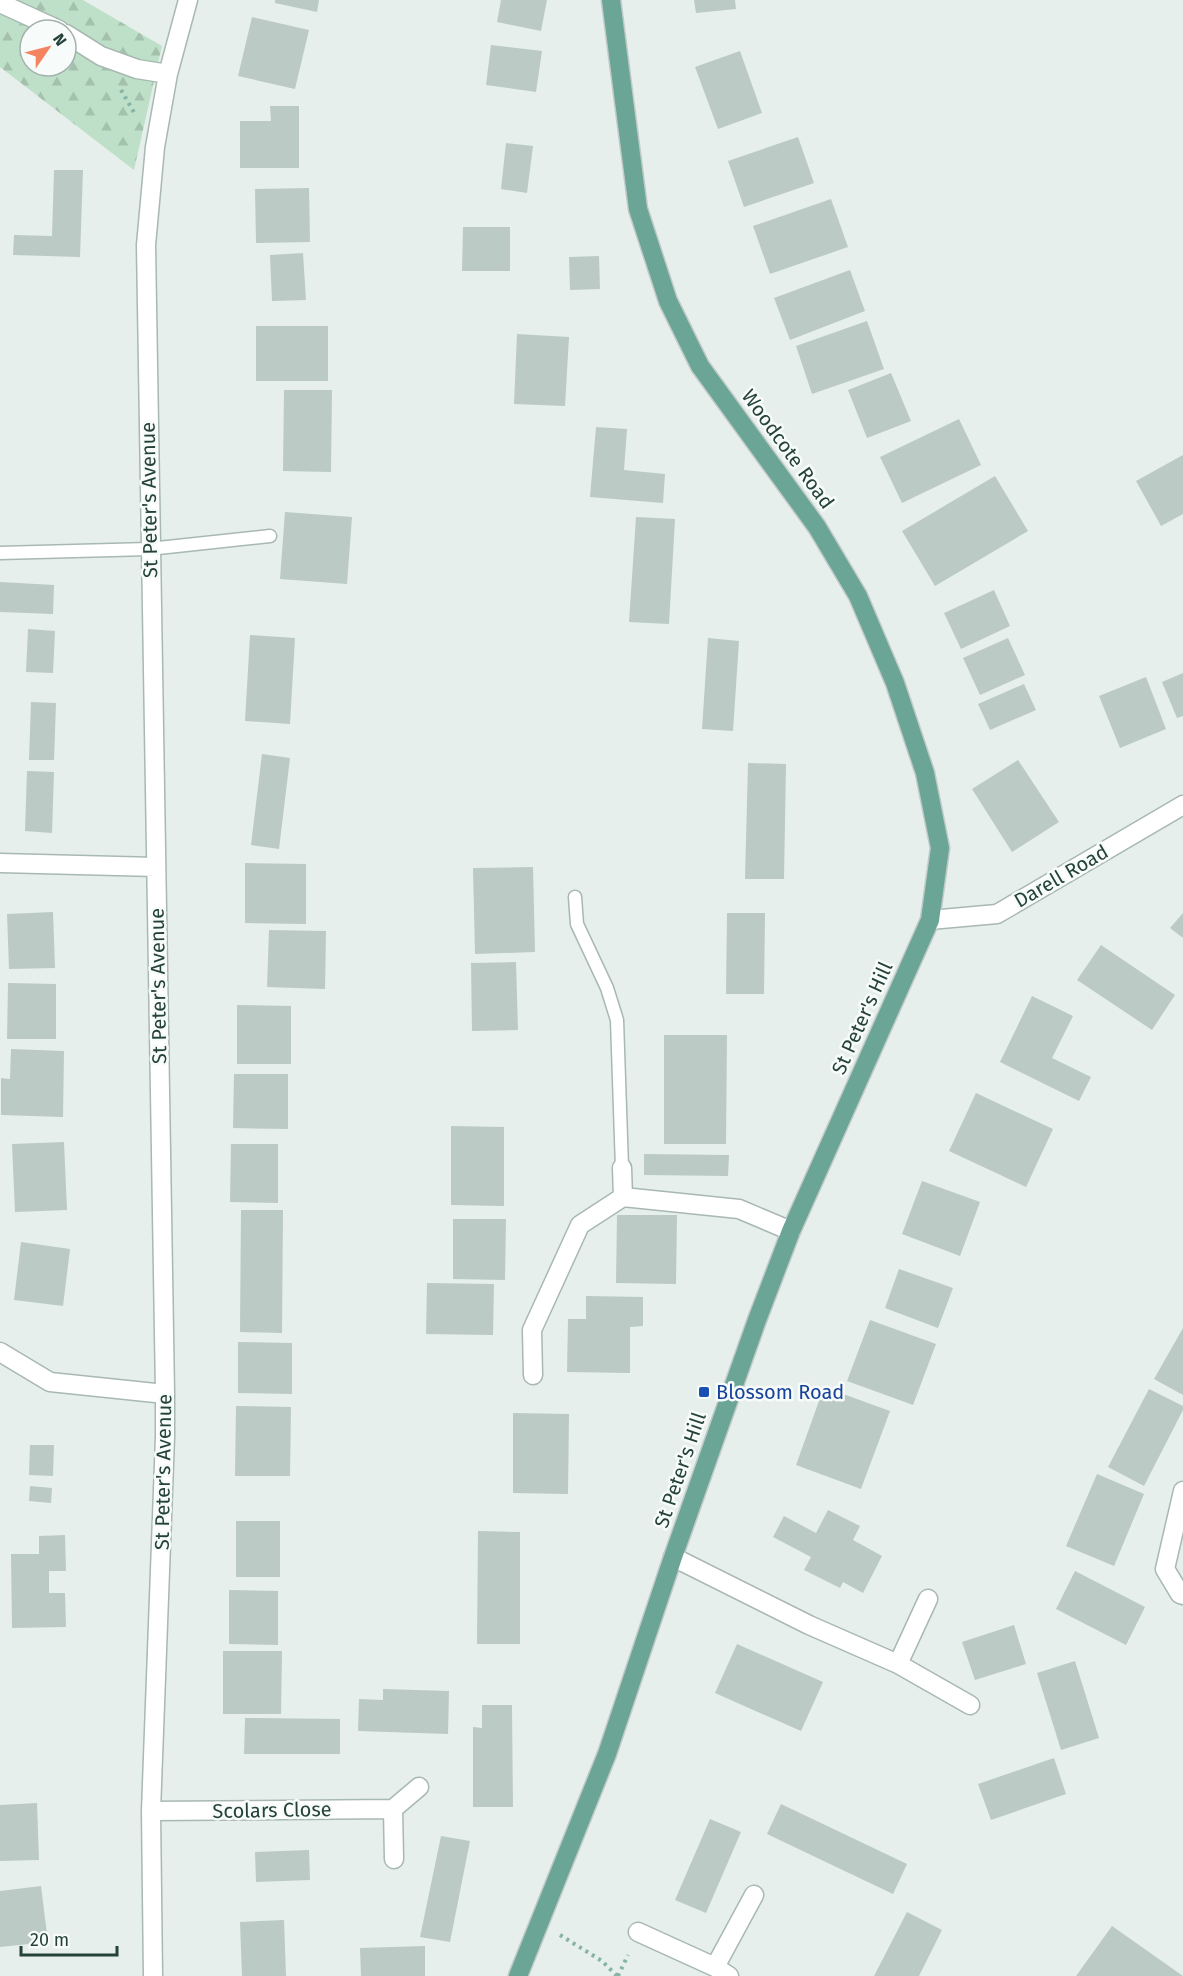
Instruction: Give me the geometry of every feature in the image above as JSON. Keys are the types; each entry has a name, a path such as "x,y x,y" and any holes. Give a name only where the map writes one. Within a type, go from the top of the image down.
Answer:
{"main road":[{"name":"Woodcote Road","path":"611,0 638,209 668,301 700,366 817,527 858,596 895,683 926,773 940,848 930,920"},
{"name":"St Peter's Hill","path":"518,1976 607,1754 673,1557 757,1320 791,1232 930,920"}],"street":[{"name":"St Peter's Avenue","path":"153,1976 151,1811 165,1394 149,549 146,245 155,147 168,74 188,0"},
{"path":"0,3 33,18"},
{"path":"78,42 100,56 137,69 168,74"},
{"name":"Darell Road","path":"930,920 997,914 1183,805"},
{"path":"0,863 156,867"},
{"path":"622,1168 623,1197"},
{"path":"534,1376 532,1330 580,1224 623,1197 739,1209 791,1232"},
{"path":"0,1352 50,1382 165,1394"},
{"path":"1183,1491 1165,1569 1180,1594 1183,1595"},
{"path":"673,1557 809,1624 898,1664 970,1705"},
{"path":"898,1664 928,1599"},
{"path":"393,1859 393,1809 418,1787"},
{"name":"Scolars Close","path":"151,1811 393,1809"},
{"path":"638,1932 722,1971 754,1895"}],"lane":[{"path":"0,553 149,549 270,536"},
{"path":"575,897 577,924 607,988 617,1020 622,1168"}],"path":[{"path":"100,56 155,147"},
{"path":"539,1922 602,1961 617,1976"}],"green space":[{"path":"0,0 83,0 162,46 134,170 0,67"}],"building":[{"path":"275,0 319,0 317,12 275,3"},
{"path":"501,0 547,0 541,31 497,22"},
{"path":"694,0 735,0 736,9 696,13"},
{"path":"252,17 309,30 295,89 238,76"},
{"path":"491,45 542,51 536,92 486,85"},
{"path":"740,51 762,113 718,129 695,67"},
{"path":"270,106 299,106 299,168 240,168 240,121 271,121"},
{"path":"798,137 814,183 744,207 728,161"},
{"path":"506,143 533,146 527,193 501,189"},
{"path":"54,170 83,170 80,257 13,255 14,235 52,236"},
{"path":"309,188 310,242 256,243 255,189"},
{"path":"831,199 848,247 770,274 753,226"},
{"path":"463,227 510,227 510,271 462,271"},
{"path":"303,253 306,300 272,301 270,255"},
{"path":"599,256 600,289 570,290 569,257"},
{"path":"850,270 865,311 790,340 774,298"},
{"path":"867,321 884,369 812,394 796,346"},
{"path":"256,326 328,326 328,381 256,381"},
{"path":"517,334 569,337 565,406 514,404"},
{"path":"891,373 911,421 867,438 848,390"},
{"path":"284,390 332,390 331,472 283,471"},
{"path":"959,419 981,465 902,503 880,457"},
{"path":"596,427 627,429 624,470 665,474 663,503 590,497"},
{"path":"1183,455 1183,514 1161,526 1136,481"},
{"path":"995,476 1028,531 935,586 902,531"},
{"path":"285,512 352,517 347,584 280,579"},
{"path":"636,517 675,519 669,624 629,622"},
{"path":"0,582 54,585 53,614 0,612"},
{"path":"994,590 1010,626 961,649 944,613"},
{"path":"28,629 55,631 53,673 26,672"},
{"path":"250,635 295,638 290,724 245,721"},
{"path":"708,638 739,641 733,731 702,729"},
{"path":"1008,638 1025,675 980,695 963,658"},
{"path":"1183,673 1183,716 1177,718 1162,682"},
{"path":"1146,677 1166,729 1120,748 1099,696"},
{"path":"1024,684 1036,710 990,730 978,704"},
{"path":"31,702 56,703 54,760 29,760"},
{"path":"262,754 290,758 279,849 251,845"},
{"path":"1018,760 1059,822 1012,852 972,789"},
{"path":"748,763 786,764 784,879 745,879"},
{"path":"27,771 54,772 52,833 25,831"},
{"path":"245,863 306,864 306,924 245,923"},
{"path":"533,867 535,952 475,954 473,868"},
{"path":"53,912 55,968 9,969 7,914"},
{"path":"727,913 765,913 764,994 726,994"},
{"path":"1183,913 1183,938 1170,928"},
{"path":"269,930 326,931 325,989 267,987"},
{"path":"1101,945 1175,995 1152,1030 1077,980"},
{"path":"516,962 518,1030 472,1031 471,963"},
{"path":"8,983 56,984 56,1039 7,1039"},
{"path":"1032,996 1073,1016 1052,1058 1091,1077 1079,1101 1000,1062"},
{"path":"237,1005 291,1006 291,1064 237,1064"},
{"path":"664,1035 727,1035 726,1144 664,1144"},
{"path":"11,1049 64,1051 63,1117 1,1115 1,1078 10,1079"},
{"path":"234,1074 288,1074 288,1129 233,1128"},
{"path":"976,1093 1053,1129 1026,1187 949,1151"},
{"path":"451,1126 504,1127 504,1206 451,1205"},
{"path":"64,1142 67,1210 15,1212 12,1144"},
{"path":"231,1144 278,1144 278,1203 230,1202"},
{"path":"644,1154 729,1155 728,1176 644,1175"},
{"path":"922,1181 980,1202 960,1256 902,1234"},
{"path":"241,1210 283,1210 282,1333 240,1332"},
{"path":"617,1215 677,1215 676,1284 616,1283"},
{"path":"453,1219 506,1219 505,1280 453,1279"},
{"path":"21,1242 70,1249 63,1306 14,1300"},
{"path":"899,1269 953,1288 938,1328 885,1308"},
{"path":"427,1283 494,1284 493,1335 426,1334"},
{"path":"586,1296 643,1297 643,1326 630,1327 630,1373 567,1372 568,1319 586,1319"},
{"path":"870,1320 936,1344 913,1405 847,1381"},
{"path":"1183,1328 1183,1395 1154,1379"},
{"path":"238,1342 292,1343 292,1394 238,1393"},
{"path":"824,1387 890,1411 861,1489 796,1465"},
{"path":"1149,1389 1183,1406 1183,1410 1144,1486 1108,1467"},
{"path":"236,1406 291,1407 290,1476 235,1476"},
{"path":"513,1413 569,1414 568,1494 513,1493"},
{"path":"30,1445 54,1445 53,1476 29,1475"},
{"path":"1097,1474 1144,1494 1114,1566 1066,1546"},
{"path":"30,1486 52,1488 51,1503 29,1501"},
{"path":"828,1510 860,1526 853,1540 882,1556 863,1593 843,1582 840,1588 804,1570 811,1557 773,1537 784,1516 816,1533"},
{"path":"236,1521 280,1521 280,1577 236,1577"},
{"path":"478,1531 520,1532 520,1644 477,1644"},
{"path":"65,1535 66,1571 49,1571 49,1593 65,1593 66,1627 12,1628 11,1554 39,1554 39,1536"},
{"path":"1075,1571 1145,1607 1126,1645 1056,1609"},
{"path":"229,1590 278,1591 278,1645 229,1644"},
{"path":"1014,1625 1026,1664 975,1680 962,1642"},
{"path":"737,1644 823,1682 801,1731 715,1693"},
{"path":"223,1651 282,1651 281,1714 223,1714"},
{"path":"1075,1661 1099,1738 1061,1750 1037,1673"},
{"path":"383,1689 449,1691 448,1734 358,1731 359,1699 383,1700"},
{"path":"482,1705 512,1705 513,1807 473,1807 473,1727 482,1728"},
{"path":"245,1718 340,1719 340,1754 244,1754"},
{"path":"1054,1758 1066,1794 991,1820 978,1784"},
{"path":"37,1803 39,1860 0,1861 0,1805"},
{"path":"781,1804 907,1864 893,1894 767,1834"},
{"path":"710,1819 741,1832 706,1913 675,1900"},
{"path":"441,1836 470,1841 450,1942 420,1937"},
{"path":"309,1850 310,1880 256,1882 255,1852"},
{"path":"41,1886 48,1942 0,1947 0,1891"},
{"path":"907,1912 942,1930 919,1976 874,1976"},
{"path":"284,1920 286,1976 242,1976 240,1922"},
{"path":"1112,1926 1183,1976 1076,1976"},
{"path":"425,1946 425,1976 361,1976 360,1948"}],"place":[{"name":"Blossom Road","path":"704,1392"}]}
